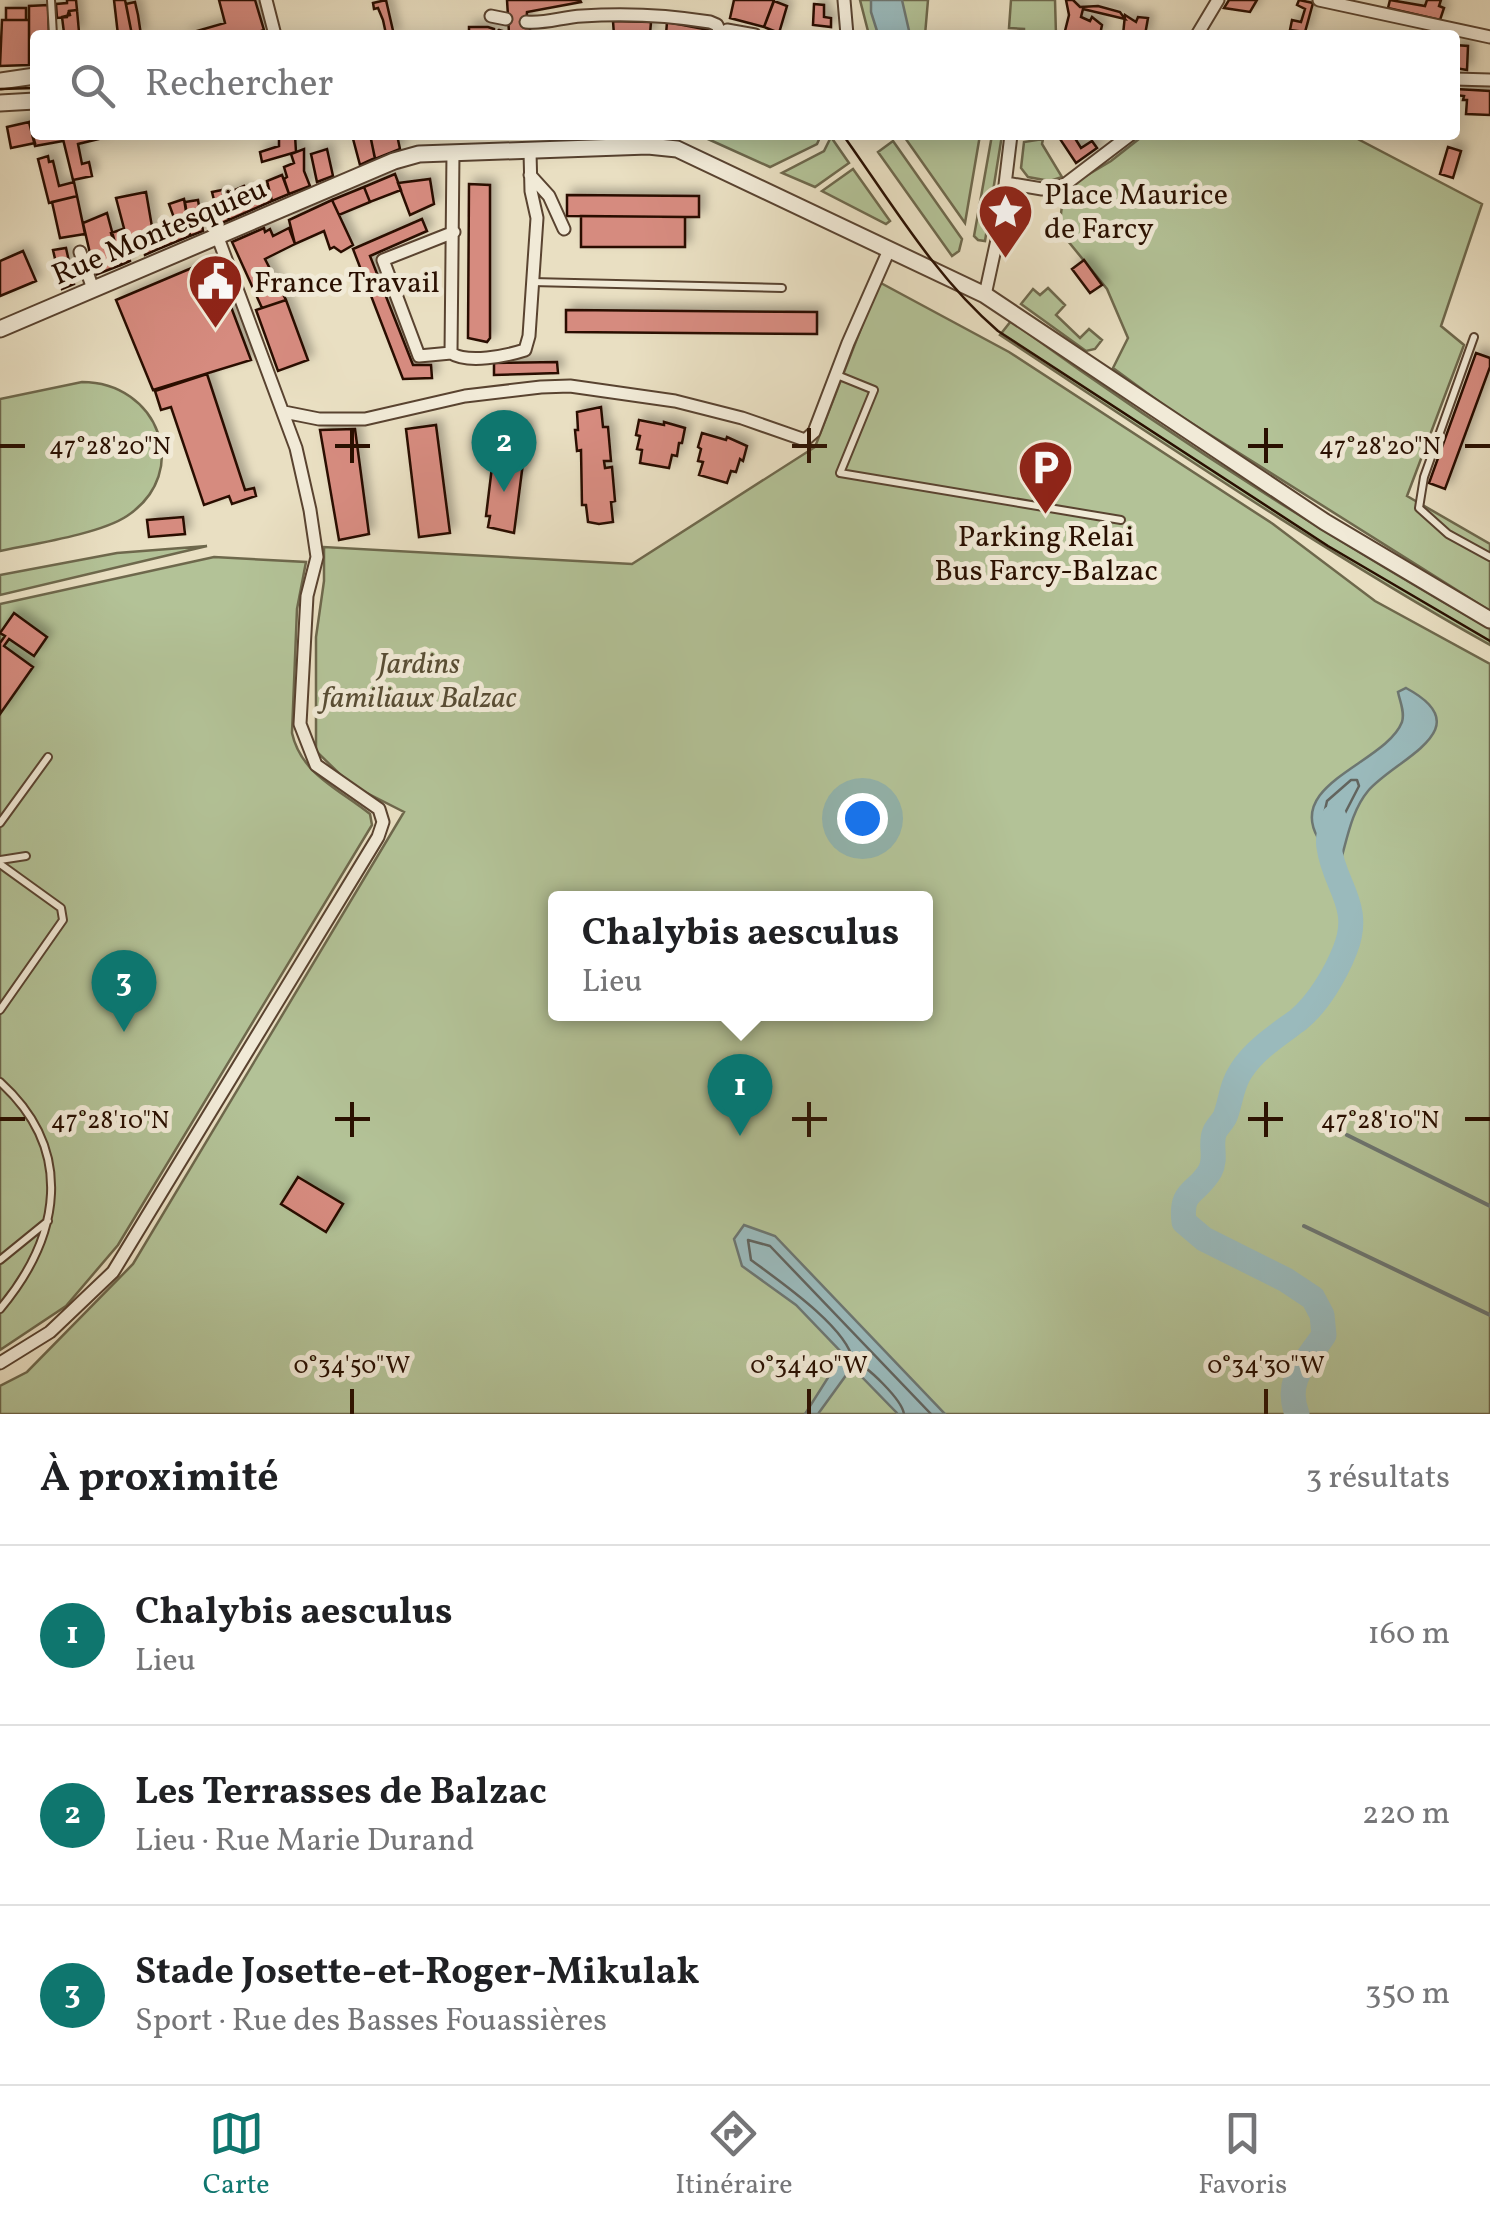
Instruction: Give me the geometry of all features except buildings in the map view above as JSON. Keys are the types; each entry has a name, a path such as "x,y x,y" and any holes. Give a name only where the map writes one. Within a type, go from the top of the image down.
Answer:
{"street":[{"path":"266,0 274,30"},
{"path":"844,0 846,30"},
{"path":"1201,30 1218,0"},
{"path":"1319,0 1490,36"},
{"path":"526,22 543,24 577,16 666,14 710,22 719,30"},
{"path":"490,16 506,19"},
{"path":"0,82 30,77"},
{"path":"1460,79 1490,80"},
{"path":"0,103 30,101"},
{"path":"985,295 996,250 1010,140"},
{"path":"1006,182 1042,189 1063,186 1123,140"},
{"path":"454,232 383,260 420,356 452,353 469,358 525,350 537,218 530,175 531,144"},
{"name":"Rue Montesquieu","path":"0,328 418,154 531,144 678,149 985,295 1325,522 1490,620"},
{"path":"452,353 453,152"},
{"path":"530,175 549,196 564,229"},
{"path":"0,1363 50,1332 112,1272 384,822 379,810 316,765 300,724 307,596 316,557 304,479 284,412 218,235"},
{"path":"284,412 319,419 364,419 490,392 570,386 675,400 805,440 814,432 889,250"},
{"path":"80,252 93,289"}],"lane":[{"path":"51,0 53,30"},
{"path":"531,282 782,288"},
{"path":"1474,337 1424,477 1418,508 1448,534 1490,557"},
{"path":"836,374 874,390 840,473 1121,520"},
{"path":"0,823 48,757"},
{"path":"0,862 26,856"},
{"path":"0,862 64,914 0,1010"},
{"path":"0,1082 28,1110 52,1172 49,1221 35,1255 0,1309"},
{"path":"0,1260 49,1221"}],"green space":[{"path":"860,0 928,0 925,30 868,30"},
{"path":"1011,0 1055,0 1056,30 1009,28"},
{"path":"710,140 819,140 770,167"},
{"path":"833,140 849,163 815,187 782,173 824,151"},
{"path":"907,140 979,140 965,223"},
{"path":"991,140 1001,140 985,241 974,236"},
{"path":"1043,140 1062,177 1050,181 1028,177 1021,168 1024,142"},
{"path":"1138,140 1360,140 1482,204 1441,326 1464,345 1407,496 1490,544 1490,611 1169,409 1113,368 1128,338 1107,289 1059,230 1064,189"},
{"path":"893,141 962,239 959,251 952,256 878,152"},
{"path":"853,169 890,221 886,224 822,191"},
{"name":"Jardins familiaux Balzac","path":"879,282 1009,352 1273,524 1375,601 1490,664 1490,1414 0,1414 0,1386 27,1372 133,1264 404,812 351,785 316,751 316,637 324,581 324,547 632,564 815,447"},
{"path":"1048,288 1065,305 1056,315 1080,338 1089,329 1102,340 1095,349 1086,351 1021,304 1033,289 1040,295"},
{"path":"1011,321 1246,481 1490,629 1490,645 1303,533 1000,335"},
{"path":"82,382 108,386 130,397 147,413 158,433 162,454 158,477 147,498 115,522 66,538 0,551 0,399"},
{"path":"207,546 0,595 0,575 117,553"},
{"path":"214,557 306,562 297,609 292,733 312,770 370,814 372,825 118,1245 66,1306 0,1350 0,604"}],"water":[{"path":"871,0 902,0 909,30 877,30"},
{"path":"1406,688 1428,703 1436,717 1435,730 1426,743 1368,791 1355,814 1342,856 1334,854 1318,838 1312,819 1315,802 1326,788 1392,736 1403,718 1398,692"},
{"path":"744,1225 775,1236 945,1414 898,1414 857,1372 847,1374 818,1414 805,1414 843,1354 796,1305 742,1266 734,1239"}],"waterway":[{"path":"1297,1414 1295,1381 1324,1335 1322,1315 1313,1298 1204,1239 1184,1222 1183,1211 1187,1198 1212,1166 1214,1134 1225,1117 1241,1071 1260,1049 1313,1006 1345,950 1351,921 1329,847 1334,817"},
{"path":"1347,1135 1490,1206"},
{"path":"1304,1226 1490,1315"}],"tram line":[{"path":"0,89 30,88"},
{"path":"847,140 934,263 998,331 1328,546 1490,641"}],"place":[{"name":"Place Maurice de Farcy","path":"1005,260"},
{"name":"France Travail","path":"215,331"},
{"name":"Les Terrasses de Balzac","path":"504,492"},
{"name":"Parking Relai Bus Farcy-Balzac","path":"1046,517"},
{"name":"Stade Josette-et-Roger-Mikulak","path":"124,1032"},
{"name":"Chalybis aesculus","path":"740,1136"}]}
